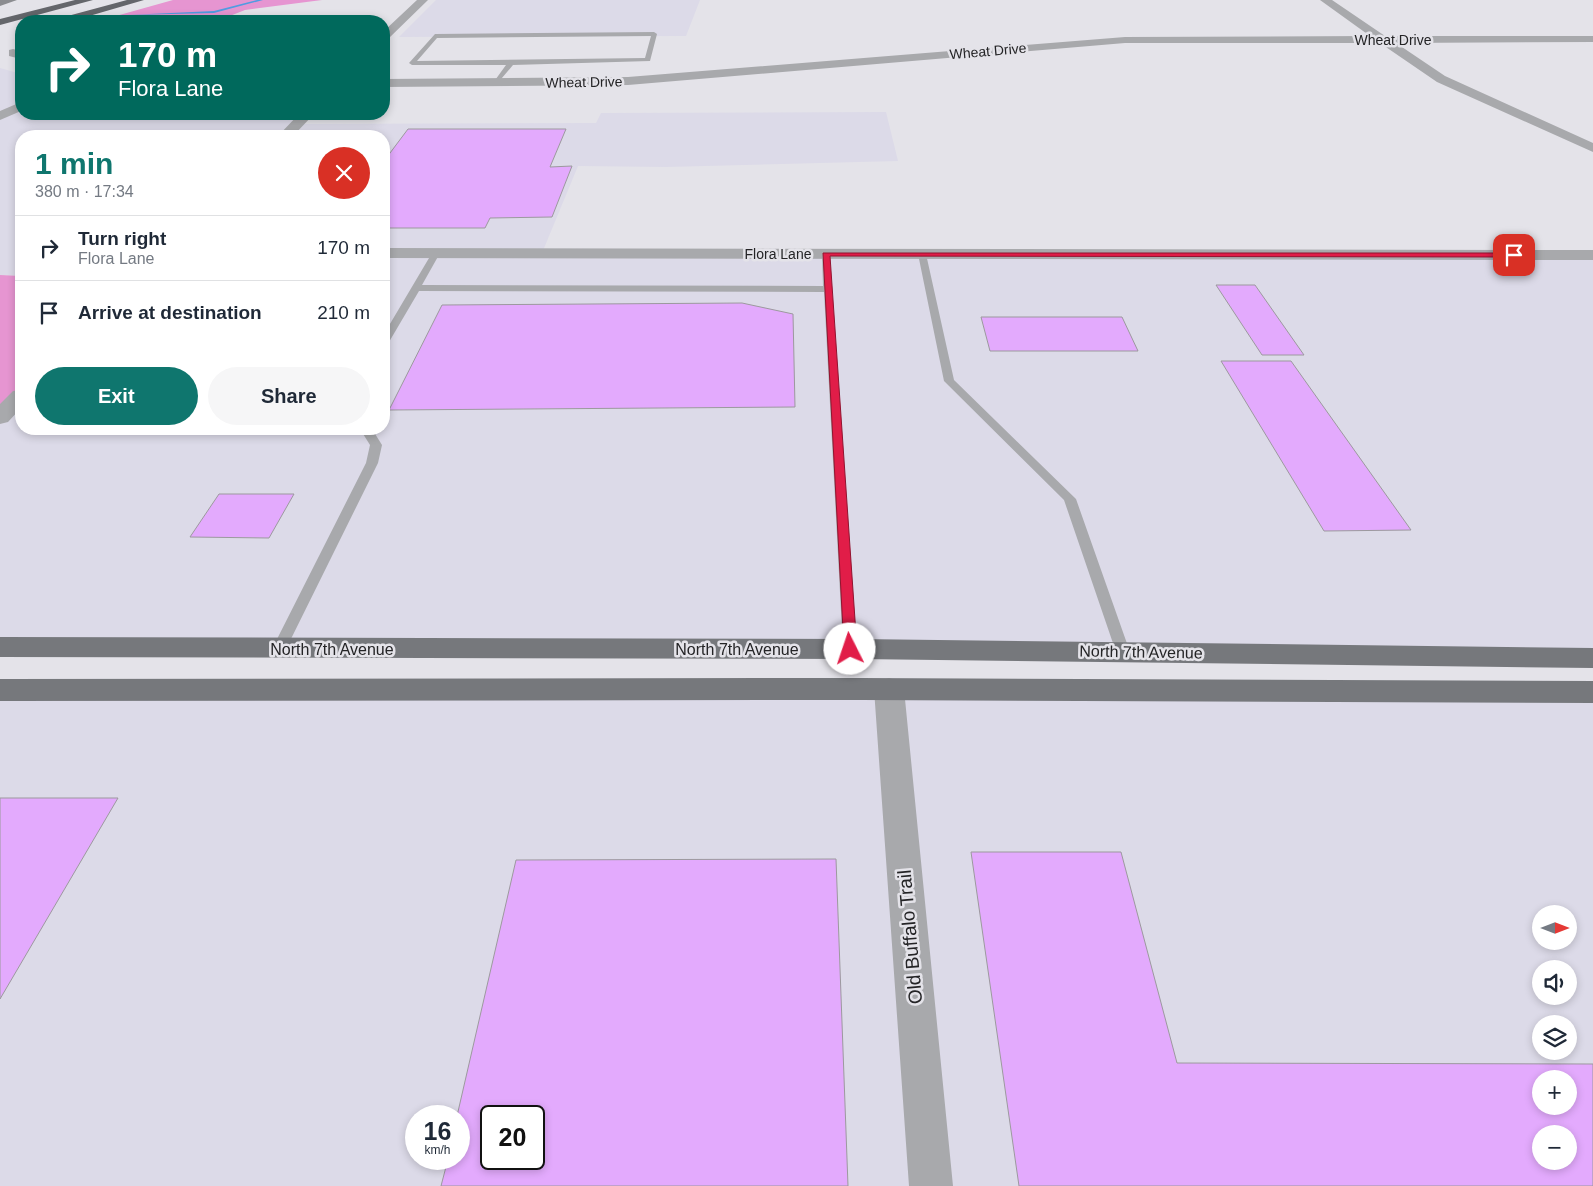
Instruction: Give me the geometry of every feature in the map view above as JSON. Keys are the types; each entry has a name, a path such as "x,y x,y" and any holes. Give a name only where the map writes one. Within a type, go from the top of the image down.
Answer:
{"highway":[{"path":"28,15 88,0"},
{"path":"82,15 139,0"},
{"path":"0,22 15,18"}],"main road":[{"path":"0,3 12,0"},
{"name":"North 7th Avenue","path":"0,648 850,649 1593,658"},
{"path":"0,690 890,689 1593,692"}],"street":[{"path":"390,31 422,0"},
{"path":"1325,0 1441,78 1593,148"},
{"name":"Wheat Drive","path":"390,83 628,81 1125,40 1593,39"},
{"path":"0,116 15,109"},
{"path":"291,130 301,120"},
{"name":"Flora Lane","path":"390,253 1593,255"},
{"path":"0,417 15,402"},
{"name":"Old Buffalo Trail","path":"890,689 931,1186"}],"lane":[{"path":"654,34 648,60 511,63 412,63 435,36 654,34"},
{"path":"496,83 511,63"},
{"path":"390,332 436,253"},
{"path":"826,254 850,649"},
{"path":"922,254 949,381 1070,499 1123,652"},
{"path":"416,288 828,289"},
{"path":"279,649 372,464 376,445 370,435"}],"shaded area":[{"path":"173,0 322,0 245,10 232,15 119,15"},
{"path":"436,0 700,0 686,36 399,37"},
{"path":"0,68 15,72 15,120 302,120 298,124 596,123 601,113 886,112 898,161 666,167 578,166 542,253 1593,258 1593,659 0,646 0,417 15,402 15,435 390,435 390,130 15,130 15,276 0,275"},
{"path":"0,275 15,276 15,402 0,417"},
{"path":"0,691 1593,694 1593,1186 0,1186"}],"building":[{"path":"408,129 566,129 550,167 572,166 552,217 490,218 485,228 390,228 390,153"},
{"path":"1216,285 1255,285 1304,355 1262,355"},
{"path":"742,303 793,314 795,407 390,410 442,305"},
{"path":"981,317 1122,317 1138,351 990,351"},
{"path":"1221,361 1291,361 1411,530 1324,531"},
{"path":"219,494 294,494 269,538 190,537"},
{"path":"0,798 118,798 0,999"},
{"path":"971,852 1121,852 1177,1063 1593,1064 1593,1186 1019,1186"},
{"path":"836,859 848,1186 441,1186 445,1170 470,1170 470,1105 460,1105 516,860"}],"waterway":[{"path":"130,15 214,12 261,0"}],"route":[{"path":"850,649 826,254 1514,255"}]}
